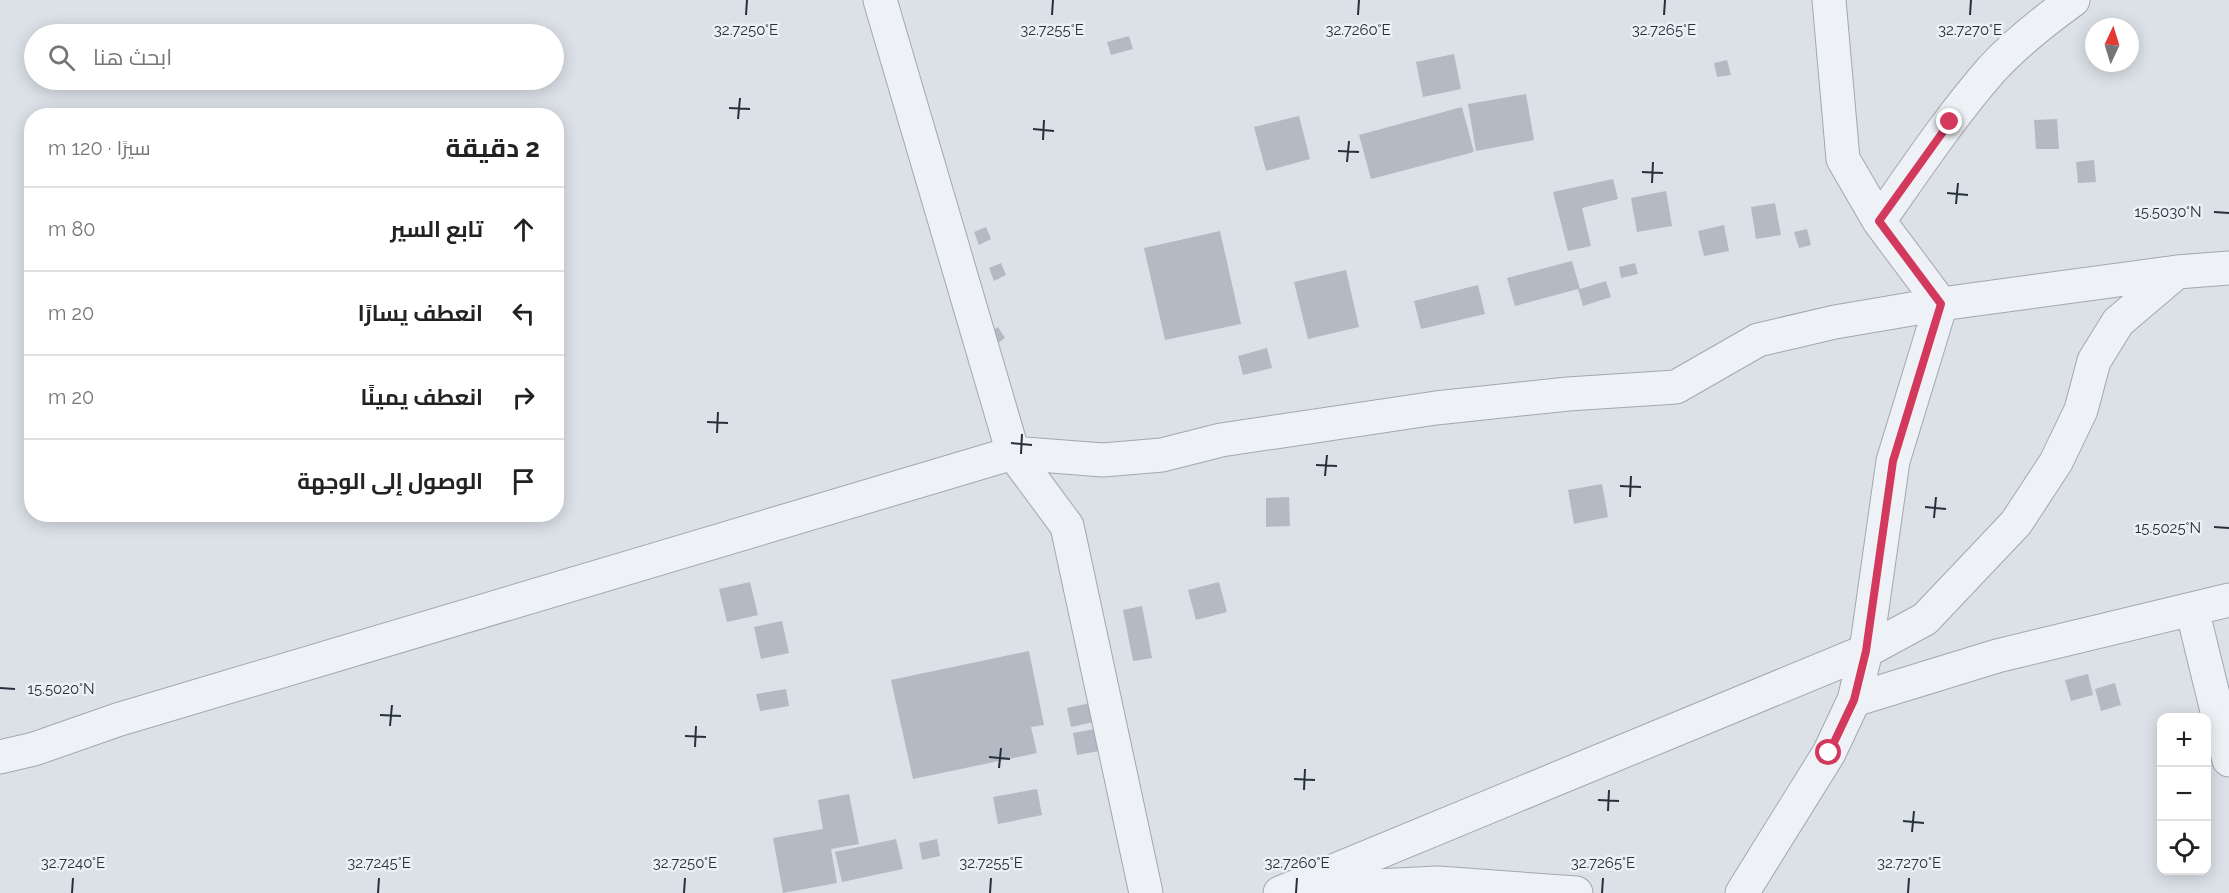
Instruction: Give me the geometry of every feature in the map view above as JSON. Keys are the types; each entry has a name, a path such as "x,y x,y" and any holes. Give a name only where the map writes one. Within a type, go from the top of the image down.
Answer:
{"street":[{"path":"880,0 1012,453 1067,526 1146,893"},
{"path":"1829,0 1843,159 1879,221 1941,304"},
{"path":"1879,221 1950,122 1993,69 2034,28 2073,0"},
{"path":"0,757 34,749 128,717 1012,453 1103,460 1162,455 1221,440 1436,408 1568,394 1676,387 1758,340 1835,322 1941,304 2177,272 2229,268"},
{"path":"1284,891 1866,651 1925,620 2016,523 2056,462 2081,410 2094,361 2118,322 2177,272"},
{"path":"1742,893 1829,753 1854,700 1866,651 1893,461 1941,304"},
{"path":"1854,700 1997,656 2229,600"},
{"path":"2192,609 2229,760"},
{"path":"1284,891 1438,883 1576,893"}],"building":[{"path":"1129,36 1133,49 1111,55 1107,42"},
{"path":"1454,54 1461,89 1423,97 1416,62"},
{"path":"1727,60 1731,75 1717,77 1714,63"},
{"path":"1526,94 1534,140 1476,151 1468,104"},
{"path":"1462,107 1474,152 1371,179 1359,135"},
{"path":"1299,116 1310,159 1266,171 1254,127"},
{"path":"2057,119 2059,149 2036,149 2034,120"},
{"path":"2094,160 2096,182 2078,183 2076,162"},
{"path":"1613,179 1618,199 1582,208 1591,246 1568,251 1553,192"},
{"path":"1666,191 1672,226 1637,232 1631,198"},
{"path":"1775,203 1781,235 1756,239 1751,207"},
{"path":"1724,225 1729,251 1704,256 1698,231"},
{"path":"986,227 991,239 979,245 974,232"},
{"path":"1807,229 1811,245 1799,248 1794,232"},
{"path":"1220,231 1241,324 1165,340 1144,248"},
{"path":"1572,261 1580,289 1606,281 1611,297 1583,306 1578,289 1515,306 1507,278"},
{"path":"1001,263 1006,275 994,281 989,268"},
{"path":"1635,263 1638,274 1621,278 1619,267"},
{"path":"1346,270 1359,327 1308,339 1294,282"},
{"path":"1478,285 1485,314 1421,329 1414,301"},
{"path":"998,327 1005,338 994,346 987,335"},
{"path":"1267,348 1272,368 1243,375 1238,356"},
{"path":"1602,484 1608,517 1574,524 1568,490"},
{"path":"1289,497 1290,526 1266,527 1266,498"},
{"path":"750,582 758,615 727,622 719,589"},
{"path":"1219,582 1227,612 1196,620 1188,590"},
{"path":"1142,606 1152,658 1133,661 1123,610"},
{"path":"782,621 789,653 761,659 754,627"},
{"path":"1029,651 1044,725 1031,727 1037,753 913,779 891,680"},
{"path":"2088,674 2093,695 2071,701 2065,680"},
{"path":"2115,683 2121,705 2101,711 2095,689"},
{"path":"786,689 789,706 760,711 756,694"},
{"path":"1090,703 1094,722 1071,727 1067,708"},
{"path":"1095,729 1099,751 1077,755 1073,733"},
{"path":"1037,789 1042,815 998,824 993,797"},
{"path":"849,794 859,844 831,849 837,883 783,893 773,838 823,829 818,800"},
{"path":"896,839 903,869 842,882 835,852"},
{"path":"937,839 940,856 922,860 919,843"}],"route":[{"path":"1829,753 1854,700 1866,651 1893,461 1941,304 1879,221 1950,122"}]}
